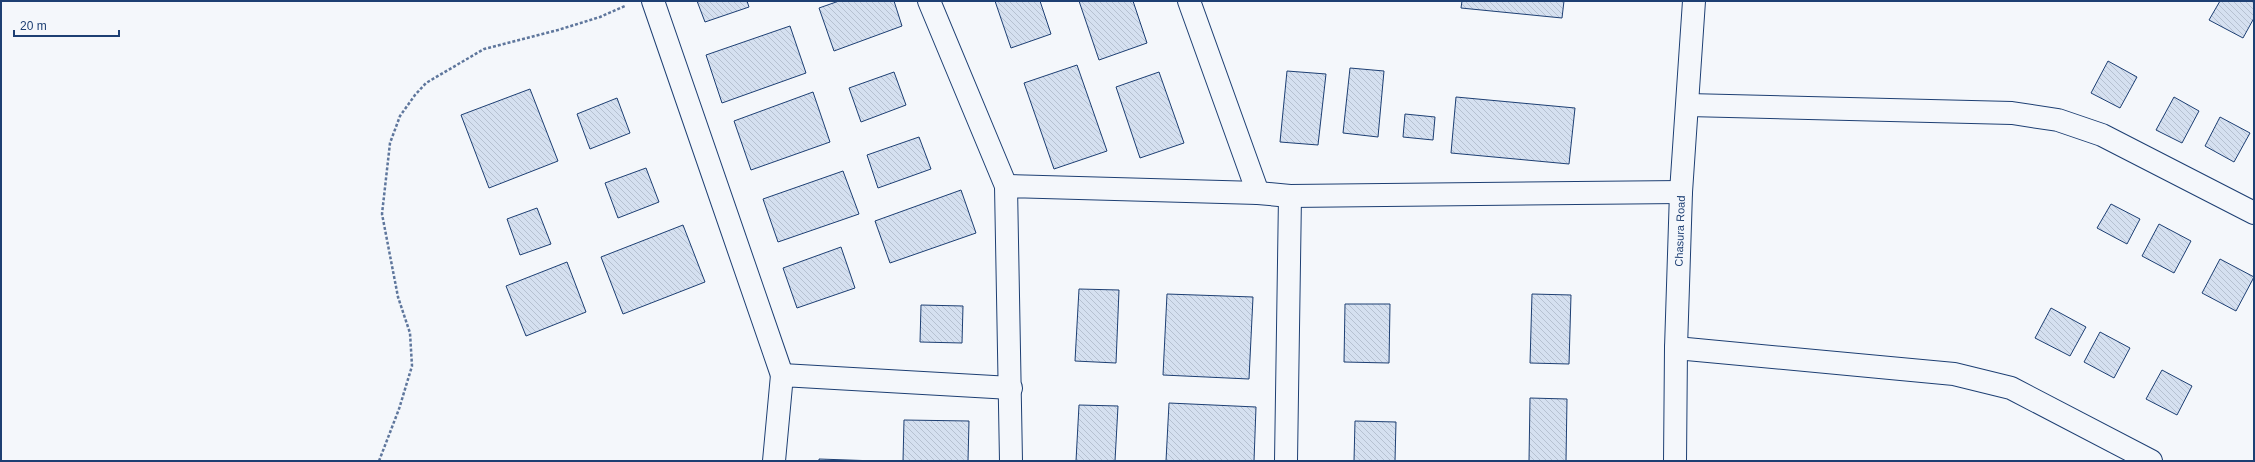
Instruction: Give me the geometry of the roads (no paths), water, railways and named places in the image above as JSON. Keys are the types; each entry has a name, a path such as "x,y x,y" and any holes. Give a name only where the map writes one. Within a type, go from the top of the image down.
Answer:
{"street":[{"path":"653,1 782,375 774,461"},
{"path":"928,1 1006,186 1011,388 1011,461"},
{"path":"1189,1 1258,193"},
{"name":"Chasura Road","path":"1675,461 1676,348 1681,192 1694,1"},
{"path":"1688,105 2012,113 2058,120 2102,135 2254,213"},
{"path":"1006,186 1258,193 1290,196 1681,192"},
{"path":"1286,461 1290,196"},
{"path":"1676,348 1954,374 2011,388 2151,461"},
{"path":"782,375 1011,388"}]}
